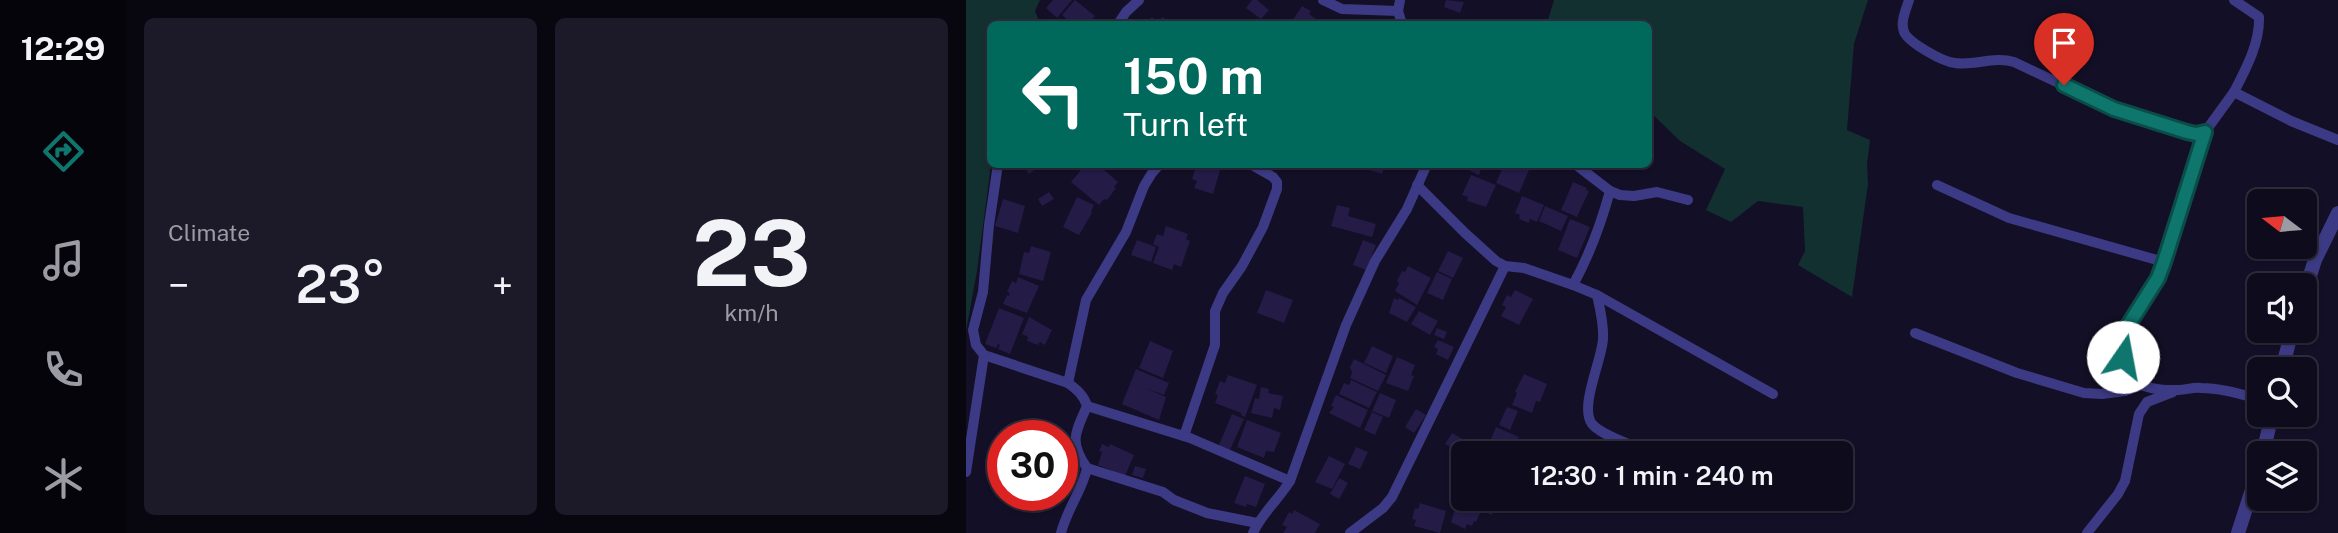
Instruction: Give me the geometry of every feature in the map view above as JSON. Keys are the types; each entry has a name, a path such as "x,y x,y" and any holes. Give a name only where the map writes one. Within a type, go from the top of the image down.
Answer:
{"street":[{"path":"1120,21 1139,0"},
{"path":"1324,0 1342,9 1399,5"},
{"path":"1909,0 1903,18 1905,33 1915,44 1944,60 1955,64 2004,59 2114,109 2187,132 2205,132"},
{"path":"2140,385 2126,372 2123,357 2129,324 2158,278 2205,132 2234,92 2259,29 2259,17 2234,0"},
{"path":"2234,92 2291,121 2338,140"},
{"path":"997,168 983,292 973,330 976,345 984,355 1068,383 1080,392 1087,405 1184,436 1251,462 1290,481"},
{"path":"1068,383 1086,300 1126,232 1144,186 1156,168"},
{"path":"1184,436 1215,345 1215,311 1263,227 1276,189 1277,182 1273,177 1257,168"},
{"path":"1087,468 1163,492 1174,500 1207,513 1255,528 1290,481 1350,314 1375,261 1407,209 1425,168"},
{"path":"1580,168 1610,191 1634,196 1657,192 1688,200"},
{"path":"1417,185 1496,261 1505,266 1524,268 1597,295 1773,394"},
{"path":"1937,185 2009,218 2164,262"},
{"path":"1573,285 1588,259 1610,191"},
{"path":"2311,273 2338,213"},
{"path":"1350,533 1383,508 1392,497 1505,266"},
{"path":"1597,295 1604,340 1588,403 1588,417 1594,426 1624,441"},
{"path":"1915,333 2017,373 2084,393 2125,391 2140,385 2179,390"},
{"path":"966,472 984,355"},
{"path":"2087,533 2125,481 2139,414 2147,402 2179,390 2199,387 2247,397"},
{"path":"1061,533 1087,468 1075,435 1087,405"},
{"path":"2238,533 2247,505"}],"green space":[{"path":"966,0 1040,0 1035,11 1039,21 987,21 987,168 991,168 966,331"},
{"path":"1554,0 1868,0 1854,44 1847,130 1870,140 1868,184 1852,297 1798,265 1805,251 1803,207 1758,201 1731,222 1706,210 1725,169 1680,141 1652,114 1652,21 1548,21"}],"building":[{"path":"1053,0 1072,0 1057,18 1046,8"},
{"path":"1075,0 1095,16 1091,21 1069,21 1062,15"},
{"path":"1252,0 1257,0 1269,10 1261,19 1246,8"},
{"path":"1446,0 1464,2 1460,13 1444,7"},
{"path":"1302,6 1311,11 1309,14 1316,19 1314,21 1293,20"},
{"path":"1025,168 1037,168 1029,174"},
{"path":"1083,168 1102,168 1118,182 1107,200 1104,199 1099,205 1071,182"},
{"path":"1195,168 1221,168 1213,194 1194,188 1197,181 1192,179"},
{"path":"1363,168 1384,168 1382,174"},
{"path":"1464,168 1482,168 1479,175"},
{"path":"1503,168 1529,170 1519,193 1496,183"},
{"path":"1471,175 1496,185 1486,207 1467,201 1468,197 1462,195"},
{"path":"1573,182 1589,191 1577,217 1561,210"},
{"path":"1049,192 1054,199 1042,206 1038,199"},
{"path":"1522,196 1544,205 1537,222 1530,219 1529,223 1519,219 1520,215 1515,213"},
{"path":"1077,197 1094,205 1079,235 1063,227"},
{"path":"1003,199 1025,206 1018,233 995,226"},
{"path":"1337,205 1350,208 1348,216 1376,224 1372,237 1331,226"},
{"path":"1545,206 1568,216 1561,231 1539,221"},
{"path":"1570,219 1590,227 1577,258 1558,250"},
{"path":"1166,226 1188,234 1186,239 1190,241 1181,267 1174,264 1172,270 1153,263 1159,247 1153,244 1157,234 1163,236"},
{"path":"1137,240 1156,247 1151,262 1131,255"},
{"path":"1363,240 1376,245 1366,270 1353,265"},
{"path":"1031,246 1051,252 1043,281 1019,274 1024,252 1029,253"},
{"path":"1448,251 1463,258 1453,278 1438,271"},
{"path":"1408,266 1431,278 1417,305 1395,291 1402,271 1405,272"},
{"path":"1437,272 1452,279 1443,300 1427,293"},
{"path":"1018,277 1039,286 1027,313 1003,304 1007,295 1009,296 1010,293 1007,292 1012,281 1016,283"},
{"path":"1266,290 1293,300 1284,323 1257,313"},
{"path":"1515,290 1533,299 1519,325 1501,316 1506,307 1502,305 1507,295 1511,297"},
{"path":"1394,298 1416,307 1407,322 1389,313"},
{"path":"999,308 1024,318 1010,354 998,349 998,344 996,348 985,344"},
{"path":"1419,311 1438,321 1430,335 1411,324"},
{"path":"1029,317 1052,330 1045,345 1027,341 1028,337 1022,334"},
{"path":"1437,328 1447,332 1444,339 1434,335"},
{"path":"1438,340 1454,347 1448,360 1436,354 1438,349 1434,347"},
{"path":"1150,341 1173,351 1163,378 1139,368"},
{"path":"1372,346 1393,356 1386,373 1364,363"},
{"path":"1397,357 1415,365 1408,391 1386,383"},
{"path":"1354,359 1386,375 1378,391 1350,378 1350,367"},
{"path":"1136,369 1169,383 1164,395 1145,388 1166,397 1159,420 1122,404"},
{"path":"1524,374 1547,384 1532,413 1512,405"},
{"path":"1228,375 1257,385 1245,417 1215,403 1220,381 1225,383"},
{"path":"1351,380 1377,392 1369,408 1339,394 1344,383 1349,385"},
{"path":"1261,387 1269,389 1268,393 1283,396 1280,410 1274,408 1272,418 1251,413 1255,398 1259,399"},
{"path":"1380,393 1396,400 1389,418 1372,411"},
{"path":"1336,395 1368,410 1360,428 1329,413 1334,407 1331,406"},
{"path":"1507,407 1518,411 1510,430 1499,425"},
{"path":"1416,409 1426,415 1414,433 1405,427"},
{"path":"1372,412 1383,417 1375,435 1364,430"},
{"path":"1232,414 1244,419 1229,452 1218,447"},
{"path":"1247,420 1281,433 1274,452 1266,451 1264,458 1237,447"},
{"path":"1496,427 1519,437 1517,441 1490,441"},
{"path":"1452,433 1464,440 1451,441 1451,448 1445,444"},
{"path":"1102,444 1109,447 1110,444 1134,455 1125,476 1098,465"},
{"path":"1356,447 1368,452 1360,469 1348,464"},
{"path":"1329,456 1345,464 1332,489 1315,482"},
{"path":"1135,466 1146,469 1143,478 1132,475"},
{"path":"1245,476 1265,484 1256,507 1234,503"},
{"path":"1339,478 1348,483 1339,499 1330,494"},
{"path":"1420,503 1446,511 1440,533 1414,526 1416,520 1412,519 1415,508 1418,509"},
{"path":"1294,510 1320,524 1315,533 1283,533 1287,527 1282,525 1289,512 1292,514"},
{"path":"1454,511 1480,513 1476,522 1474,521 1472,526 1467,524 1465,529 1451,522"}],"route":[{"path":"2064,85 2114,109 2187,132 2205,132 2164,262 2158,278 2129,324 2123,357"}]}
